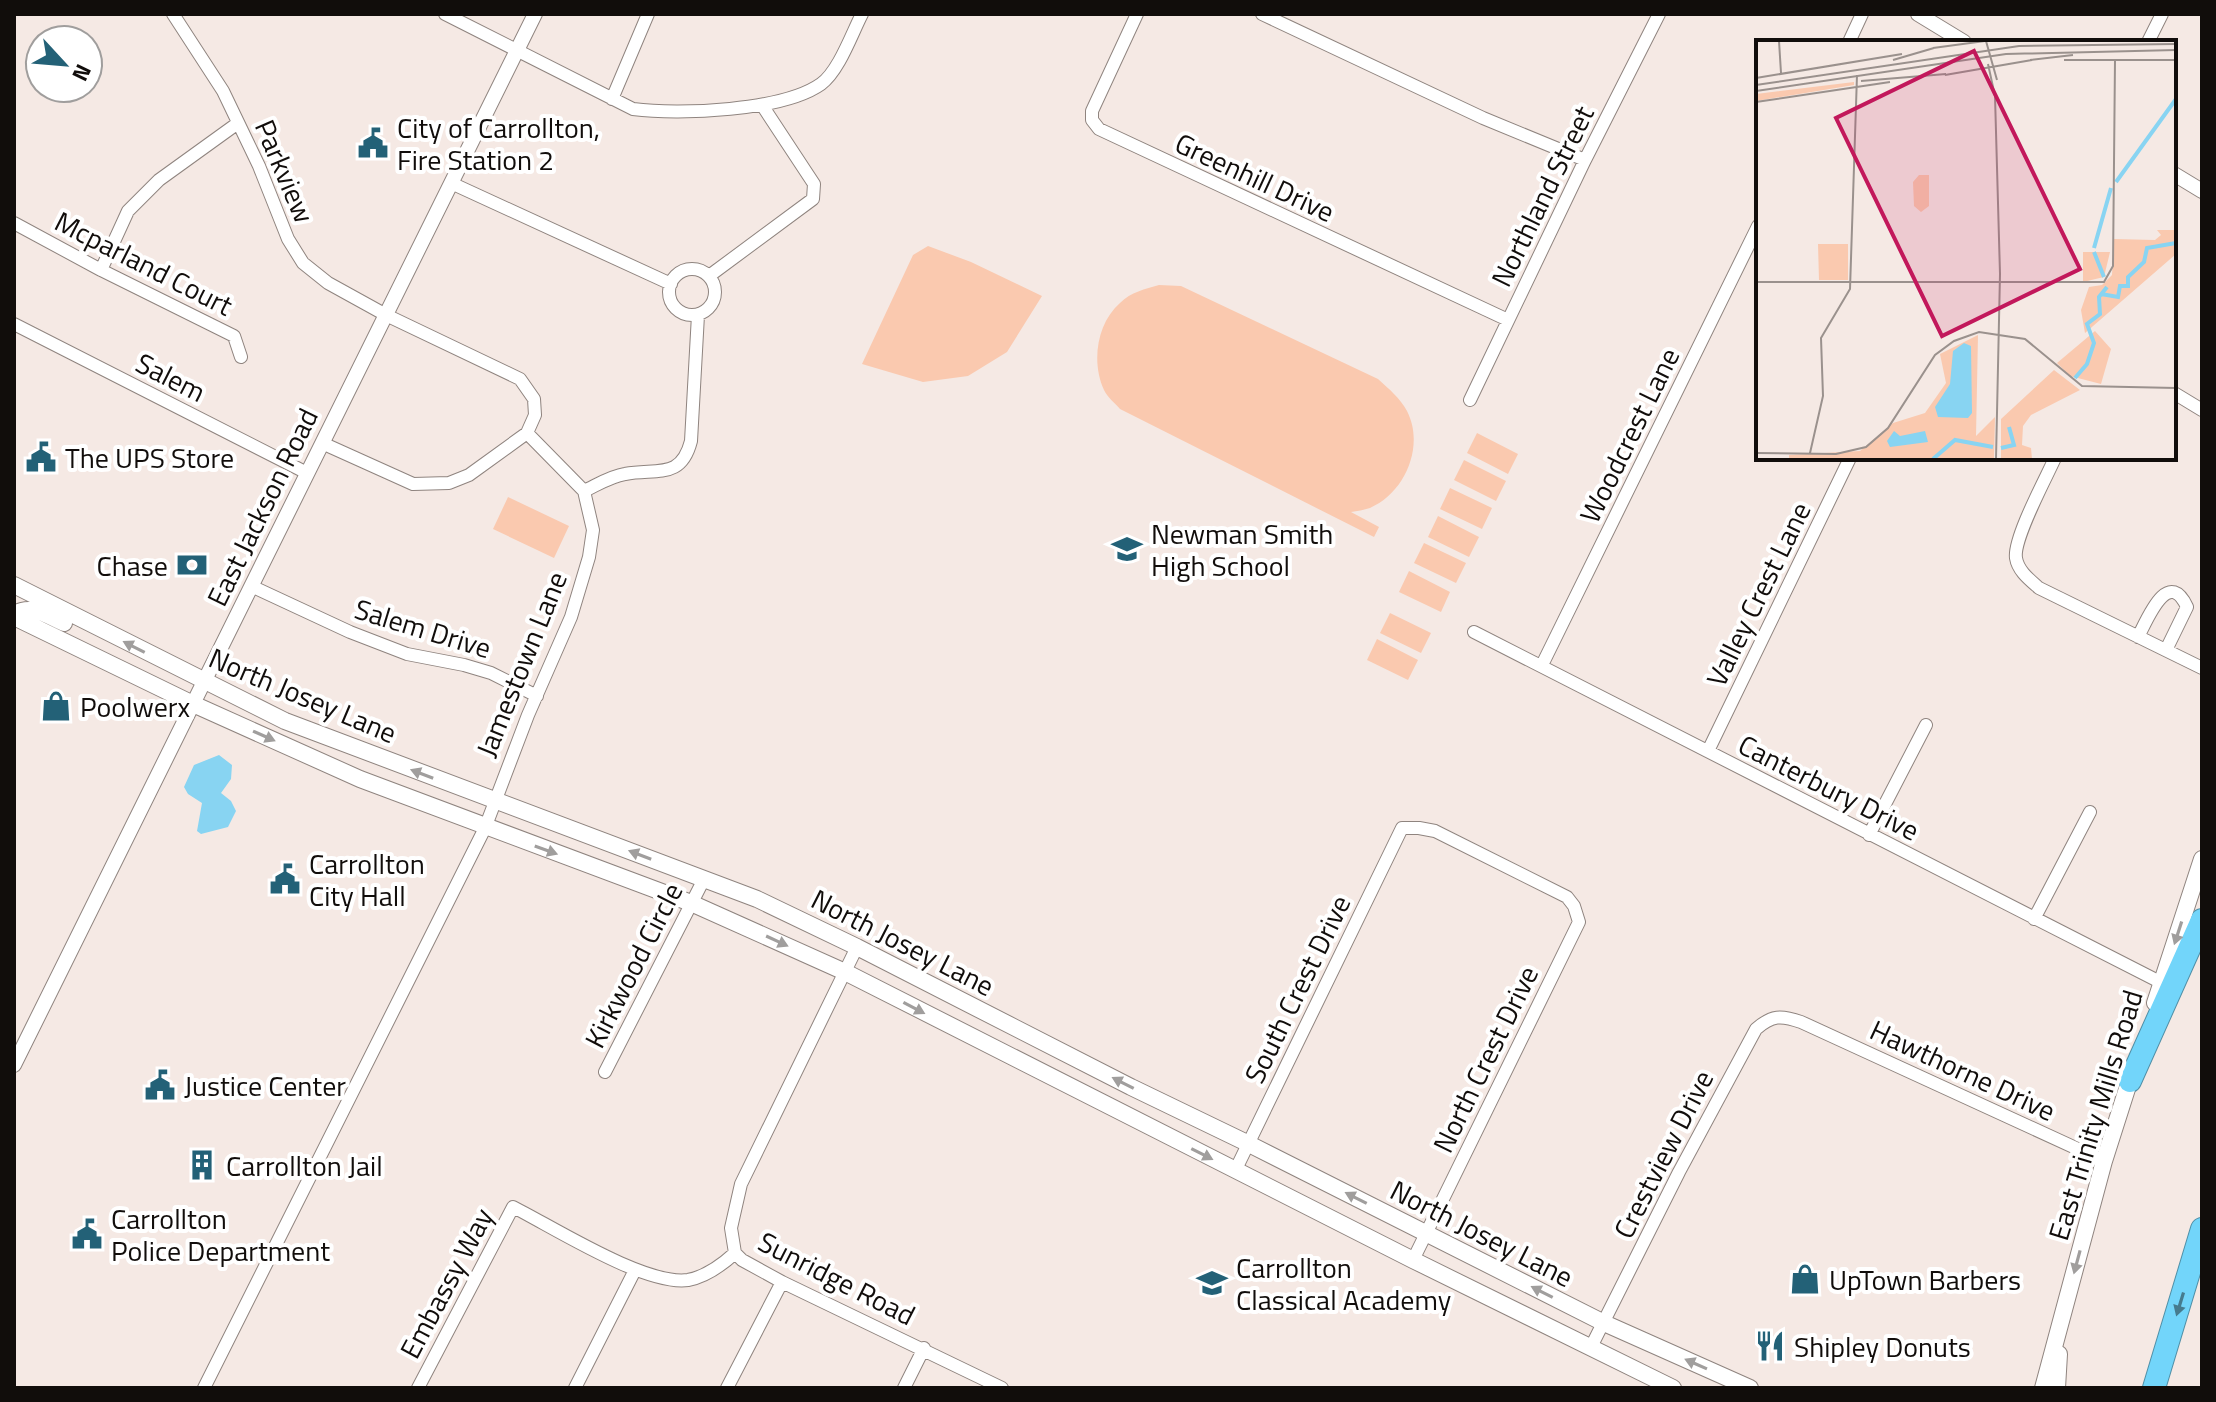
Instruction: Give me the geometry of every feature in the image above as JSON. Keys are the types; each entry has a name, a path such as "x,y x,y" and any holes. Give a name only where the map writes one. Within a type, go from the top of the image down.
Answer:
{"highway":[{"path":"2130,1081 2202,920"},
{"path":"2154,1388 2202,1229"}],"main road":[{"name":"North Josey Lane","path":"17,590 285,721 757,899 1604,1323 1750,1388"},
{"path":"14,616 24,609 36,609 77,627 89,624"},
{"name":"North Josey Lane","path":"14,616 193,704 360,779 691,903 845,972 1235,1171 1673,1388"},
{"name":"East Trinity Mills Road","path":"2043,1388 2104,1161 2202,859"},
{"path":"2057,1388 2059,1328"}],"street":[{"name":"Parkview","path":"173,14 223,91 288,239 303,263 328,283 386,315 520,379 534,399 535,415 527,433"},
{"path":"445,14 633,109 661,113 762,105 807,92 823,83 832,73 862,14"},
{"name":"East Jackson Road","path":"14,1065 535,14"},
{"path":"612,99 648,14"},
{"name":"Greenhill Drive","path":"1137,14 1092,111 1092,120 1099,129 1508,320"},
{"path":"1262,14 1483,118 1585,160"},
{"name":"Northland Street","path":"1470,400 1659,14"},
{"path":"1850,40 1862,14"},
{"path":"1918,14 1961,40"},
{"path":"2149,40 2162,14"},
{"path":"709,276 813,199 814,184 762,105"},
{"path":"101,270 128,211 159,180 238,123"},
{"path":"2176,175 2202,191"},
{"path":"451,183 671,284"},
{"name":"Mcparland Court","path":"14,223 234,336 241,357"},
{"name":"Woodcrest Lane","path":"1542,665 1756,230"},
{"path":"688,270 709,276 715,288 709,308 698,315 683,314 673,304 669,291 671,284 681,272 688,270"},
{"path":"322,443 413,484 449,483 469,475 527,433 584,491 623,474 674,469 687,457 691,441 698,315"},
{"name":"Salem","path":"14,324 307,473"},
{"path":"2176,394 2202,410"},
{"name":"Valley Crest Lane","path":"1708,751 1849,460"},
{"path":"2054,460 2019,537 2015,557 2021,572 2039,588 2202,668"},
{"name":"Jamestown Lane","path":"204,1388 485,828 500,784 571,617 589,557 593,530 584,491"},
{"name":"Salem Drive","path":"251,586 393,649 477,669 537,696"},
{"path":"2138,637 2158,598 2165,593 2175,594 2183,598 2187,607 2166,650"},
{"name":"Canterbury Drive","path":"1474,632 2162,983"},
{"path":"1869,835 1926,725"},
{"path":"2034,919 2090,812"},
{"name":"South Crest Drive","path":"1235,1171 1402,828 1435,831 1567,897 1574,906 1579,922"},
{"name":"Kirkwood Circle","path":"605,1072 704,879"},
{"name":"North Crest Drive","path":"1413,1260 1579,922"},
{"name":"Sunridge Road","path":"857,947 741,1184 731,1228 735,1253 782,1282 1002,1388"},
{"name":"Crestview Drive","path":"1591,1347 1679,1172 1756,1029 1769,1018 1784,1016 1801,1022"},
{"name":"Hawthorne Drive","path":"1801,1022 2104,1161"},
{"name":"Embassy Way","path":"418,1388 513,1207 635,1270 660,1278 689,1280 708,1272 735,1253"},
{"path":"575,1388 635,1270"},
{"path":"727,1388 782,1282"},
{"path":"904,1388 924,1348"}],"shaded area":[{"path":"928,246 971,262 1042,296 1007,352 968,376 923,382 862,364 913,255"},
{"path":"1159,285 1181,286 1378,379 1398,398 1412,425 1414,439 1408,467 1402,480 1382,501 1370,508 1351,512 1379,527 1374,537 1120,409 1109,398 1098,367 1101,332 1120,303 1138,291"},
{"path":"1477,433 1518,454 1508,474 1467,453"},
{"path":"1464,460 1506,481 1496,501 1454,480"},
{"path":"1450,488 1492,508 1482,529 1440,509"},
{"path":"508,497 569,526 554,558 493,529"},
{"path":"1438,516 1479,537 1469,557 1428,537"},
{"path":"1424,543 1466,563 1456,583 1414,563"},
{"path":"1409,571 1450,592 1441,612 1399,592"},
{"path":"1390,613 1431,633 1421,653 1380,633"},
{"path":"1377,639 1418,660 1408,680 1367,660"}],"water":[{"path":"219,755 232,765 231,779 221,793 231,801 236,811 228,827 201,834 197,831 202,803 188,794 184,787 194,765"}],"place":[{"name":"City of Carrollton, Fire Station 2","path":"373,143"},
{"name":"The UPS Store","path":"41,457"},
{"name":"Newman Smith High School","path":"1127,549"},
{"name":"Chase","path":"192,565"},
{"name":"Poolwerx","path":"56,706"},
{"name":"Carrollton City Hall","path":"285,879"},
{"name":"Justice Center","path":"160,1085"},
{"name":"Carrollton Jail","path":"202,1165"},
{"name":"Carrollton Police Department","path":"87,1234"},
{"name":"UpTown Barbers","path":"1805,1279"},
{"name":"Carrollton Classical Academy","path":"1212,1283"},
{"name":"Shipley Donuts","path":"1770,1346"}]}
